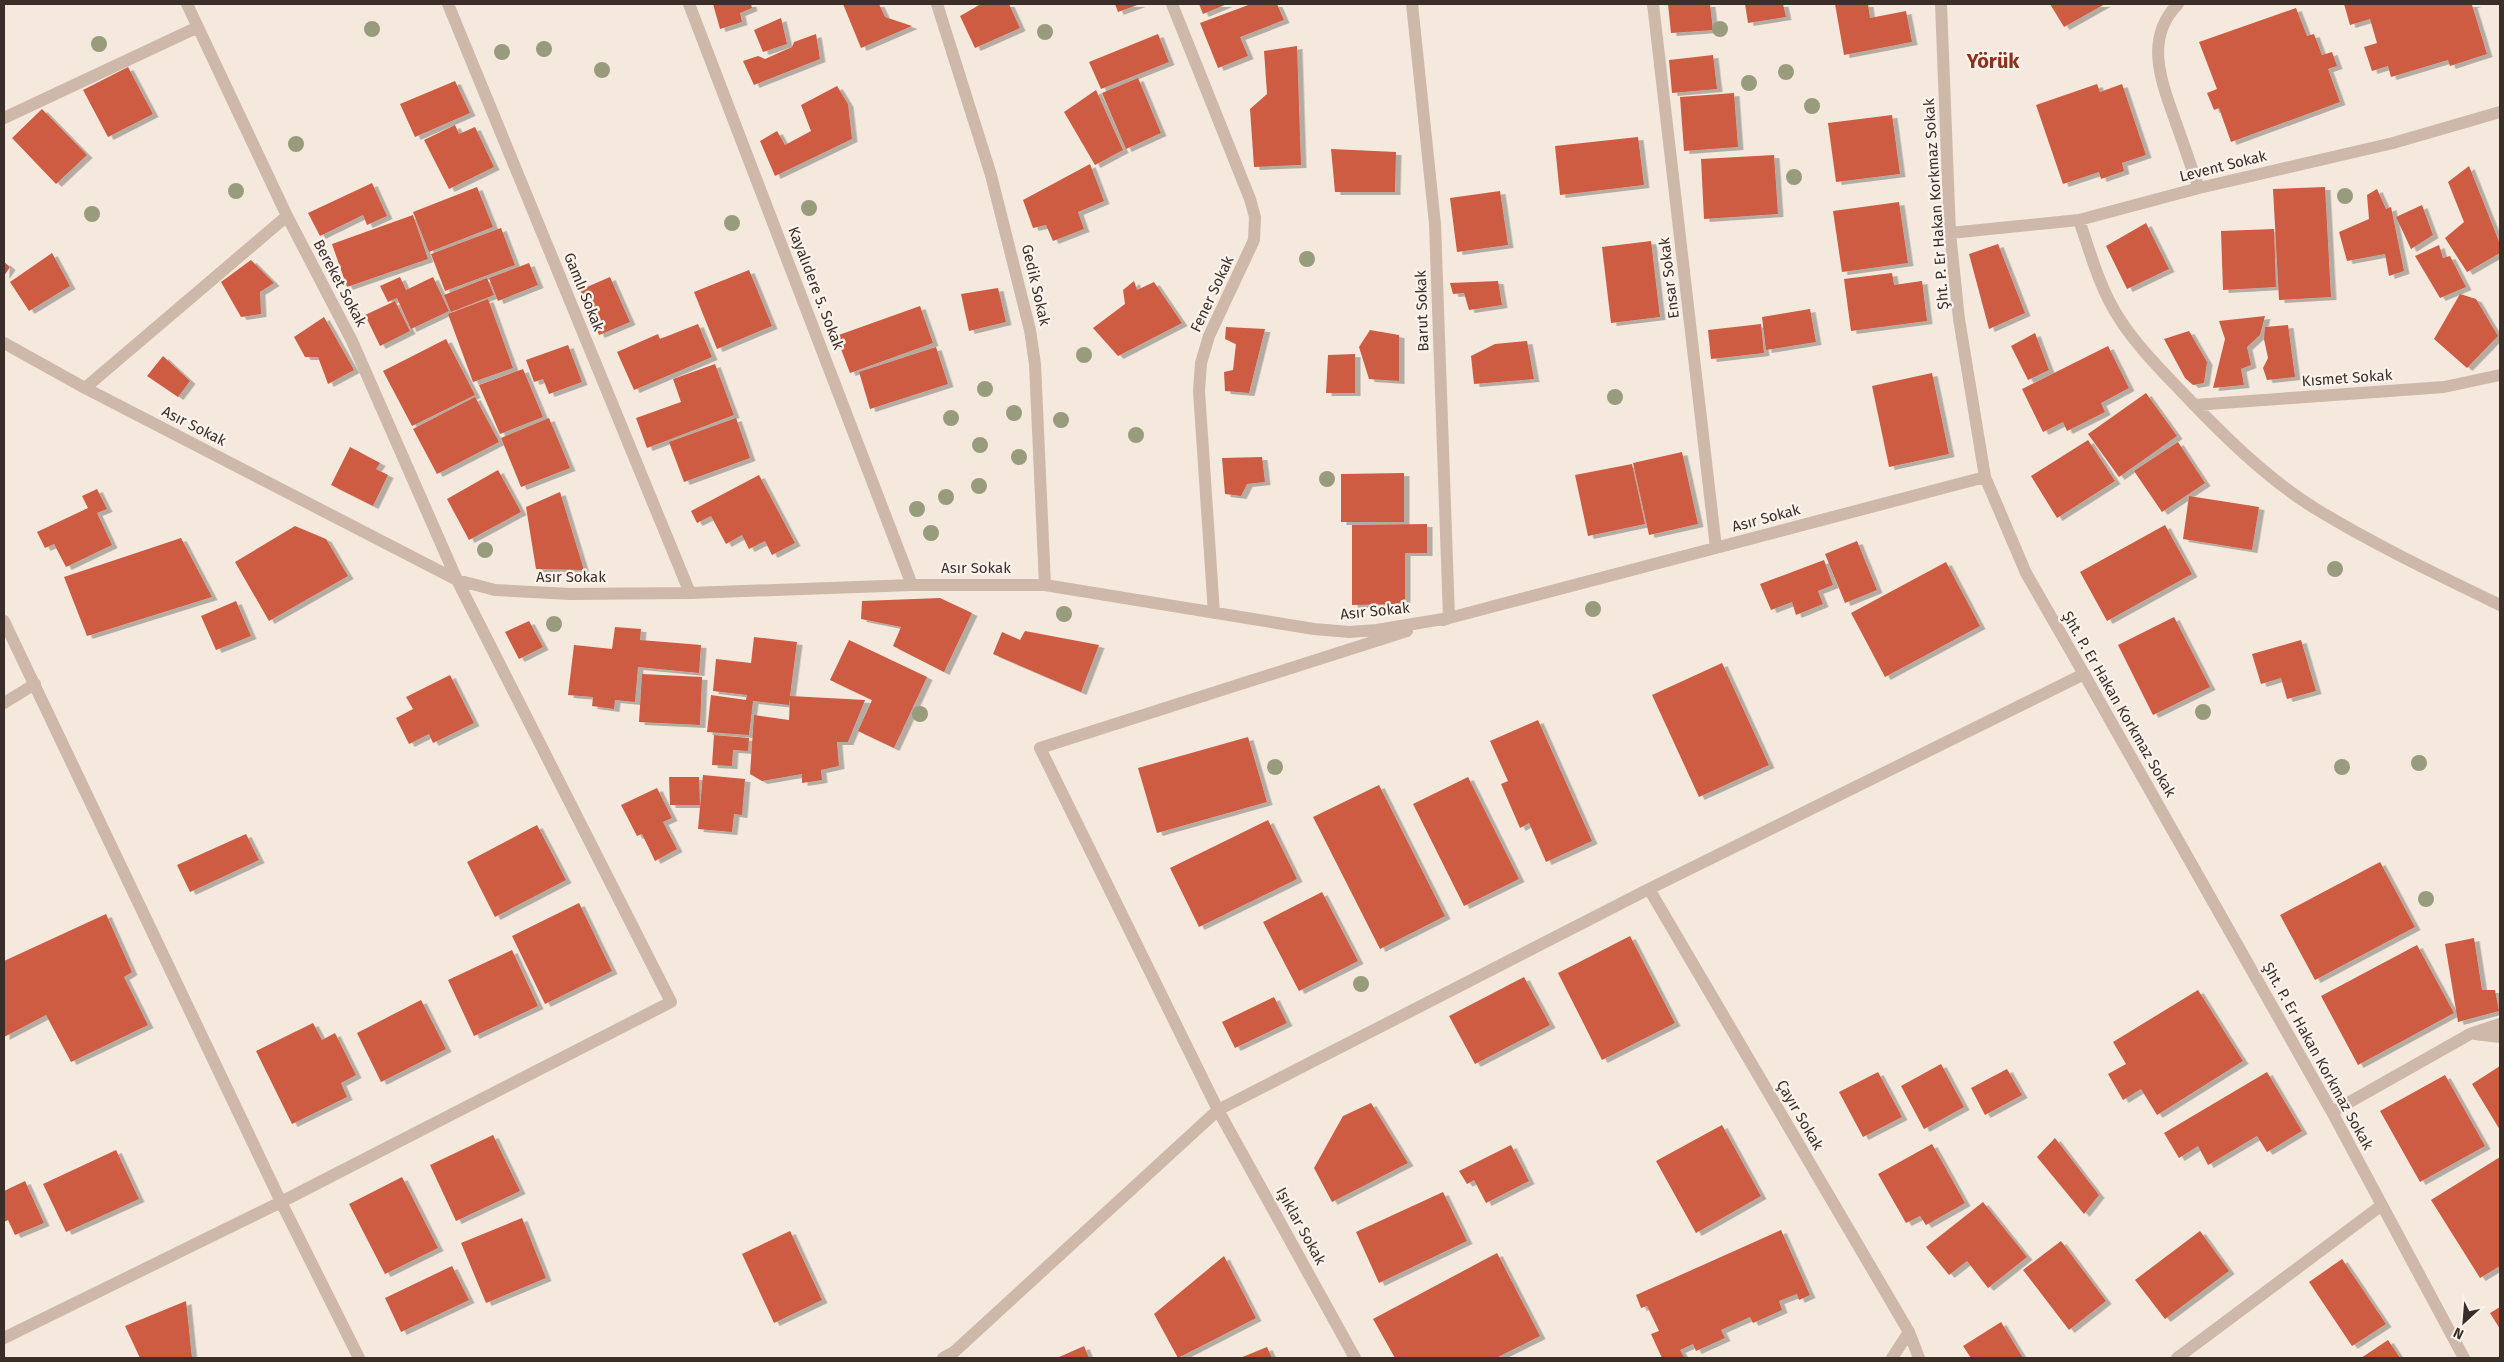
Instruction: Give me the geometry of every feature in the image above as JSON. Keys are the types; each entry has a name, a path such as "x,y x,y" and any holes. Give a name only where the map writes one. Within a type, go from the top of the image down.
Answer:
{"street":[{"name":"Bereket Sokak","path":"187,4 287,216 352,341 457,580 670,1002 281,1202"},
{"name":"Gamlı Sokak","path":"448,4 690,593"},
{"name":"Kayalıdere 5. Sokak","path":"689,4 912,585"},
{"name":"Gedik Sokak","path":"937,4 991,175 1030,330 1035,364 1045,584"},
{"name":"Fener Sokak","path":"1172,4 1250,199 1255,217 1254,240 1209,336 1201,363 1199,391 1214,613"},
{"name":"Barut Sokak","path":"1412,4 1435,224 1450,618"},
{"name":"Ensar Sokak","path":"1653,4 1716,548"},
{"name":"Şht. P. Er Hakan Korkmaz Sokak","path":"1941,4 1950,233 1959,319 1985,476 2026,573 2332,1112 2464,1358"},
{"path":"2178,4 2167,18 2158,40 2158,68 2199,188"},
{"path":"4,118 198,27"},
{"name":"Levent Sokak","path":"1950,233 2078,220 2199,188 2393,143 2500,112"},
{"path":"85,388 287,216"},
{"path":"2078,220 2102,284 2118,317 2150,358 2194,405 2258,466 2316,508 2385,548 2500,606"},
{"name":"Asır Sokak","path":"4,343 85,388 457,580 478,587 511,592 690,593 912,585 1045,584 1314,629 1349,632 1377,630 1450,618 1985,476"},
{"name":"Kısmet Sokak","path":"2194,405 2444,386 2500,375"},
{"name":"Işıklar Sokak","path":"1355,1358 1218,1110 1040,748 1450,618"},
{"path":"4,620 281,1202 359,1358"},
{"path":"951,1356 1218,1110 1649,889 2084,674"},
{"path":"4,703 35,684"},
{"name":"Çayır Sokak","path":"1649,889 1908,1332 1919,1358"},
{"path":"2332,1112 2470,1034 2500,1024"},
{"path":"2470,1034 2500,1036"},
{"path":"4,1338 281,1202"},
{"path":"2176,1358 2382,1205"},
{"path":"1892,1358 1908,1332"}],"building":[{"path":"713,4 751,4 752,8 740,13 742,22 720,29"},
{"path":"843,4 879,4 885,17 912,26 861,48"},
{"path":"981,4 1009,4 1020,28 975,48 960,16"},
{"path":"1115,4 1140,4 1118,12"},
{"path":"1199,4 1227,4 1203,14"},
{"path":"1251,4 1277,4 1284,20 1240,37 1248,56 1218,68 1200,23"},
{"path":"1668,4 1710,4 1713,30 1671,33"},
{"path":"1745,4 1783,4 1786,17 1748,23"},
{"path":"1835,4 1868,4 1870,18 1906,11 1912,42 1844,55"},
{"path":"2050,4 2105,4 2064,27"},
{"path":"2344,4 2476,4 2472,5 2487,54 2450,66 2448,60 2391,77 2388,66 2372,71 2364,47 2377,43 2370,19 2350,25"},
{"path":"2296,8 2307,36 2314,34 2322,55 2332,52 2337,66 2328,69 2340,102 2231,142 2219,108 2214,110 2207,93 2217,89 2199,42"},
{"path":"781,18 787,44 763,52 754,30"},
{"path":"816,34 820,59 754,85 743,61 758,56 765,59 792,47 794,42"},
{"path":"1158,34 1169,62 1101,89 1089,62"},
{"path":"1297,46 1301,165 1254,167 1250,109 1267,94 1264,51"},
{"path":"1713,55 1717,89 1672,93 1669,60"},
{"path":"128,67 153,114 108,137 83,90"},
{"path":"1138,78 1161,133 1126,149 1102,93"},
{"path":"455,81 470,113 415,137 400,104"},
{"path":"2097,84 2100,92 2122,84 2146,155 2122,163 2124,171 2101,179 2099,172 2063,184 2036,105"},
{"path":"837,86 848,104 852,139 775,176 760,141 777,131 785,145 811,131 801,105"},
{"path":"1096,90 1123,150 1095,165 1064,112"},
{"path":"1734,93 1738,147 1684,151 1680,97"},
{"path":"42,109 87,155 56,184 12,138"},
{"path":"1892,115 1900,174 1836,182 1828,123"},
{"path":"455,125 459,134 475,127 494,167 449,189 424,140"},
{"path":"1638,137 1644,185 1560,195 1555,146"},
{"path":"1331,149 1396,152 1395,192 1335,192"},
{"path":"1774,155 1778,214 1704,219 1701,159"},
{"path":"1090,164 1104,201 1078,212 1084,229 1053,241 1046,225 1033,228 1023,200"},
{"path":"2469,166 2500,244 2500,253 2467,272 2445,238 2464,222 2448,182"},
{"path":"372,183 387,216 367,225 363,215 320,236 308,213"},
{"path":"477,187 493,227 429,252 413,212"},
{"path":"2325,187 2331,297 2279,300 2273,189"},
{"path":"2377,189 2386,209 2391,207 2404,271 2389,276 2385,254 2347,261 2339,232 2369,219 2367,195"},
{"path":"1500,191 1508,245 1457,252 1450,198"},
{"path":"1899,202 1908,263 1842,272 1833,211"},
{"path":"2422,205 2433,235 2411,249 2396,217"},
{"path":"413,215 428,259 347,287 332,244"},
{"path":"2146,223 2169,269 2127,289 2106,246"},
{"path":"501,228 515,265 445,291 431,254"},
{"path":"2274,229 2276,287 2223,290 2221,231"},
{"path":"1651,241 1660,317 1611,323 1602,247"},
{"path":"1998,244 2025,313 1989,329 1969,254"},
{"path":"2439,245 2443,258 2450,256 2466,287 2440,298 2415,256"},
{"path":"52,253 70,286 29,311 10,282"},
{"path":"251,260 274,283 260,292 261,314 241,317 221,282"},
{"path":"4,262 10,267 4,276"},
{"path":"529,263 538,285 498,301 489,278"},
{"path":"749,270 772,326 717,349 694,292"},
{"path":"1892,273 1894,285 1922,281 1927,321 1851,331 1844,279"},
{"path":"400,277 406,290 433,277 449,311 411,329 397,298 388,302 380,286"},
{"path":"610,277 630,322 599,335 580,290"},
{"path":"487,278 494,295 451,312 444,295"},
{"path":"1134,281 1137,290 1154,282 1182,323 1118,356 1093,328 1125,304 1123,290"},
{"path":"1498,281 1502,305 1469,310 1464,293 1453,294 1450,283"},
{"path":"998,288 1006,322 969,331 961,294"},
{"path":"2460,294 2476,299 2498,336 2467,368 2434,339"},
{"path":"488,299 513,368 473,382 448,314"},
{"path":"395,301 410,331 380,346 365,315"},
{"path":"920,306 933,343 850,373 836,336"},
{"path":"1810,309 1816,342 1766,350 1762,317"},
{"path":"2265,316 2260,335 2247,347 2251,365 2241,369 2244,385 2213,388 2225,339 2219,321"},
{"path":"324,317 354,370 328,384 318,357 305,357 294,337"},
{"path":"698,324 712,357 634,390 617,352 658,334 660,339"},
{"path":"1761,324 1764,353 1711,359 1708,330"},
{"path":"2288,325 2295,377 2267,380 2263,368 2268,358 2264,339 2265,327"},
{"path":"1226,327 1265,329 1249,393 1225,391 1224,372 1233,370 1236,344 1225,339"},
{"path":"1370,330 1399,335 1399,381 1369,379 1359,347"},
{"path":"2189,331 2207,362 2204,383 2193,385 2185,378 2164,339"},
{"path":"2035,333 2049,370 2028,380 2011,346"},
{"path":"446,339 475,395 412,426 383,371"},
{"path":"1527,341 1534,379 1474,384 1471,356 1495,344"},
{"path":"568,345 582,382 549,394 543,379 534,382 526,360"},
{"path":"2108,346 2129,388 2101,403 2105,412 2067,431 2063,422 2043,432 2022,389"},
{"path":"936,347 948,384 870,409 859,372"},
{"path":"1355,354 1355,393 1326,393 1328,355"},
{"path":"163,356 190,381 178,397 147,376"},
{"path":"715,364 734,415 647,448 636,418 681,402 673,379"},
{"path":"523,369 543,417 500,434 479,385"},
{"path":"1932,373 1949,454 1889,467 1872,386"},
{"path":"2146,393 2177,436 2119,477 2088,434"},
{"path":"475,397 499,442 437,474 413,429"},
{"path":"549,418 570,468 521,487 501,438"},
{"path":"736,418 750,458 684,482 669,442"},
{"path":"2088,440 2115,481 2057,518 2031,476"},
{"path":"2178,442 2205,483 2162,512 2134,471"},
{"path":"350,447 380,463 376,469 388,475 373,506 331,485"},
{"path":"1682,452 1698,524 1649,535 1633,463"},
{"path":"1262,457 1265,482 1247,484 1241,496 1225,494 1222,458"},
{"path":"1632,464 1645,524 1588,536 1575,475"},
{"path":"498,470 521,512 469,540 447,499"},
{"path":"1404,473 1404,522 1341,522 1341,474"},
{"path":"759,475 795,543 772,555 765,541 749,549 742,535 726,544 711,516 697,523 691,511"},
{"path":"97,489 107,509 97,513 112,545 66,567 54,544 45,548 37,532 88,508 82,496"},
{"path":"560,492 584,570 536,569 526,507"},
{"path":"2189,496 2259,507 2252,550 2183,539"},
{"path":"1427,524 1427,553 1405,553 1405,604 1352,605 1352,525"},
{"path":"2165,525 2192,574 2107,621 2080,572"},
{"path":"295,526 326,539 348,576 269,621 235,562"},
{"path":"181,538 212,597 87,636 64,577"},
{"path":"1857,541 1877,590 1845,603 1825,554"},
{"path":"1824,560 1833,585 1818,591 1823,604 1796,615 1792,602 1771,610 1760,584"},
{"path":"1946,562 1980,626 1885,677 1851,613"},
{"path":"940,598 972,613 944,672 893,646 901,627 861,619 862,601"},
{"path":"236,601 251,636 216,650 201,616"},
{"path":"2174,617 2210,687 2153,715 2118,645"},
{"path":"529,621 543,647 519,659 505,632"},
{"path":"615,627 641,629 640,640 701,645 699,673 638,667 635,702 615,700 614,709 592,706 593,697 568,695 574,645 612,649"},
{"path":"1025,631 1099,645 1081,692 993,654 1002,632 1020,640"},
{"path":"754,637 797,642 790,696 865,700 848,742 837,742 839,766 821,770 822,780 802,783 802,774 762,781 750,774 754,715 789,720 790,698 789,705 753,701 749,735 707,732 711,695 746,700 747,695 713,691 716,659 751,663"},
{"path":"849,640 927,677 894,748 858,731 872,700 830,680"},
{"path":"2301,640 2316,691 2287,699 2281,678 2261,684 2252,654"},
{"path":"1722,663 1769,765 1699,797 1652,695"},
{"path":"642,674 702,677 700,725 639,722"},
{"path":"450,675 474,723 433,743 429,734 409,744 396,718 413,709 406,697"},
{"path":"1538,720 1592,841 1546,862 1529,823 1520,828 1501,784 1508,781 1490,741"},
{"path":"714,735 749,738 748,751 733,750 732,766 712,765"},
{"path":"1248,737 1267,802 1157,833 1138,768"},
{"path":"703,775 745,779 742,815 734,814 732,832 698,829"},
{"path":"669,777 699,777 700,805 670,805"},
{"path":"1468,777 1519,879 1464,906 1413,804"},
{"path":"1379,785 1445,916 1380,949 1313,817"},
{"path":"657,788 672,818 663,822 677,849 655,861 642,834 637,836 621,805"},
{"path":"1268,820 1297,879 1199,927 1170,868"},
{"path":"537,825 566,880 495,917 467,862"},
{"path":"246,834 259,860 190,892 177,865"},
{"path":"2380,862 2415,927 2315,980 2280,915"},
{"path":"1322,892 1358,961 1299,991 1263,922"},
{"path":"579,903 612,971 545,1004 512,936"},
{"path":"106,914 132,972 124,977 148,1025 71,1062 46,1015 4,1037 4,961"},
{"path":"1630,936 1675,1023 1602,1060 1558,973"},
{"path":"2474,938 2482,990 2495,990 2499,1011 2458,1022 2445,944"},
{"path":"2417,945 2454,1013 2358,1065 2321,996"},
{"path":"512,950 538,1006 474,1036 448,980"},
{"path":"1524,977 1550,1025 1475,1064 1449,1016"},
{"path":"2198,990 2243,1061 2157,1115 2141,1089 2123,1100 2108,1074 2126,1064 2113,1042"},
{"path":"1274,997 1287,1023 1235,1048 1222,1022"},
{"path":"421,1000 446,1049 381,1082 357,1033"},
{"path":"313,1023 322,1040 335,1033 356,1075 341,1083 347,1097 292,1124 256,1051"},
{"path":"1941,1064 1964,1107 1924,1129 1901,1086"},
{"path":"2500,1066 2500,1130 2472,1084"},
{"path":"2007,1069 2022,1095 1985,1115 1971,1088"},
{"path":"1878,1072 1902,1117 1863,1137 1839,1092"},
{"path":"2267,1072 2302,1131 2267,1152 2257,1136 2208,1165 2198,1146 2179,1158 2164,1133"},
{"path":"2445,1075 2485,1146 2420,1182 2380,1111"},
{"path":"1371,1103 1408,1163 1332,1202 1314,1168 1343,1116"},
{"path":"1722,1125 1761,1196 1696,1233 1656,1161"},
{"path":"493,1135 520,1191 456,1221 430,1165"},
{"path":"2055,1138 2099,1195 2084,1214 2037,1157"},
{"path":"1932,1144 1965,1203 1926,1225 1920,1216 1906,1223 1878,1174"},
{"path":"1511,1145 1529,1181 1486,1203 1474,1180 1467,1184 1459,1171"},
{"path":"116,1150 139,1199 66,1232 43,1184"},
{"path":"2500,1157 2500,1266 2480,1278 2431,1200"},
{"path":"402,1177 438,1248 385,1274 349,1204"},
{"path":"25,1181 44,1223 15,1235 8,1220 4,1222 4,1191"},
{"path":"1443,1192 1467,1241 1379,1283 1356,1232"},
{"path":"1983,1202 2027,1257 1988,1288 1967,1261 1949,1275 1926,1247"},
{"path":"522,1218 546,1278 486,1303 461,1243"},
{"path":"1781,1230 1810,1295 1799,1300 1797,1294 1779,1301 1782,1310 1753,1323 1750,1317 1721,1330 1725,1338 1696,1351 1693,1344 1680,1350 1684,1357 1662,1358 1651,1334 1659,1331 1647,1306 1641,1308 1636,1295"},
{"path":"790,1231 822,1300 774,1323 742,1254"},
{"path":"2200,1231 2229,1271 2165,1319 2135,1280"},
{"path":"2061,1241 2106,1301 2069,1330 2023,1270"},
{"path":"1497,1253 1540,1336 1496,1358 1395,1358 1373,1319"},
{"path":"1224,1256 1256,1318 1178,1358 1154,1314"},
{"path":"2342,1259 2386,1324 2352,1346 2309,1282"},
{"path":"452,1266 469,1300 401,1332 385,1298"},
{"path":"186,1301 192,1358 140,1358 125,1326"},
{"path":"2500,1307 2500,1329 2490,1313"},
{"path":"2001,1322 2023,1358 1971,1358 1963,1346"},
{"path":"2388,1340 2400,1358 2361,1358"},
{"path":"1084,1346 1089,1358 1057,1358"},
{"path":"1267,1347 1272,1358 1240,1358"}],"district":[{"name":"Yörük","path":"1993,61"}]}
